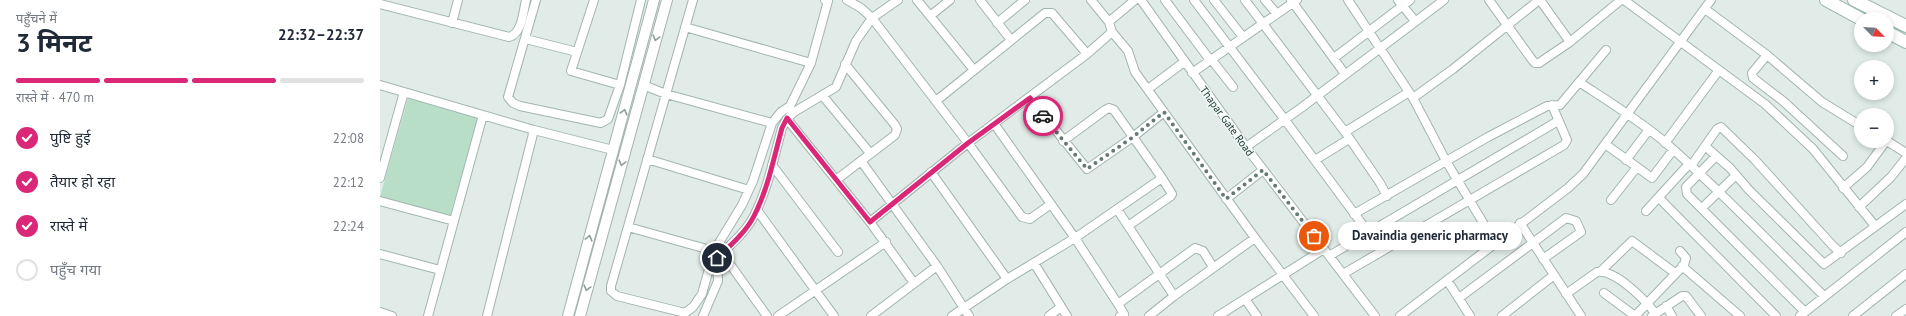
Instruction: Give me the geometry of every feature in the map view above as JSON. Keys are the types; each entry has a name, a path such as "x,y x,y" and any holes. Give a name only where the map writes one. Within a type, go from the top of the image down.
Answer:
{"main road":[{"path":"1826,0 1854,15"},
{"path":"1854,0 1906,26"},
{"path":"1894,36 1906,42"}],"street":[{"path":"452,23 458,0"},
{"path":"380,4 509,37 514,36 518,31 526,0"},
{"path":"536,0 526,39 508,97 513,103 601,123 608,119 620,85 641,0"},
{"path":"594,0 571,71 620,85"},
{"path":"568,316 654,0"},
{"path":"580,316 667,0"},
{"path":"693,0 611,286 611,291 617,296 685,313 693,307 702,294 718,252 749,190 772,123 781,112 790,106 811,63 828,1 825,0"},
{"path":"847,0 861,8 872,18 968,143 1022,217 1030,219 1051,204"},
{"path":"703,316 718,281 716,263 718,252 742,234 754,217 764,192 782,128 787,118 794,112 836,87 856,41 872,18 898,0"},
{"path":"917,0 974,70"},
{"path":"930,16 950,0"},
{"path":"980,0 1011,40"},
{"path":"997,23 1025,0"},
{"path":"1091,0 1109,22 1112,32 1128,51 1132,68 1226,199 1314,316"},
{"path":"1109,22 1135,0"},
{"name":"Thapar Gate Road","path":"1142,0 1184,62 1246,147 1375,316"},
{"path":"1165,0 1233,87"},
{"path":"1194,0 1368,232"},
{"path":"1214,0 1243,37"},
{"path":"1245,0 1347,136 1380,183 1387,196"},
{"path":"1265,0 1276,14"},
{"path":"1348,0 1370,31 1411,95 1446,161 1470,200 1494,244"},
{"path":"1334,58 1370,31 1401,3 1410,0"},
{"path":"1246,147 1318,96 1444,0"},
{"path":"1489,0 1535,63 1539,63 1570,42 1623,0 1765,104 1813,149 1875,226"},
{"path":"1315,160 1347,136 1411,95 1507,26 1540,0 1570,42"},
{"path":"1400,316 1583,174 1626,113 1711,0"},
{"path":"1192,73 1294,1 1345,74"},
{"path":"1401,3 1415,21"},
{"path":"1705,9 1767,55 1822,102 1854,122"},
{"path":"936,101 1048,12 1052,14 1087,54"},
{"path":"685,27 811,63"},
{"path":"870,222 968,143 995,125 1087,54 1112,32"},
{"path":"526,39 577,52"},
{"path":"1354,214 1495,133 1547,106 1560,105 1606,50"},
{"path":"1767,55 1752,73 1753,78 1783,101 1843,156"},
{"path":"1148,89 1184,62"},
{"path":"836,180 895,135 897,129 845,64"},
{"path":"1665,143 1719,70"},
{"path":"1579,82 1626,113 1674,150 1719,192 1824,296"},
{"path":"380,85 534,130 613,150"},
{"path":"643,85 666,94 772,123"},
{"path":"380,178 404,92"},
{"path":"822,95 870,153"},
{"path":"1030,98 1087,169 1133,137 1164,112"},
{"path":"1343,274 1564,145 1567,140 1552,105"},
{"path":"1063,141 1105,110 1109,108 1114,110 1172,194 1128,226"},
{"path":"428,316 483,115"},
{"path":"787,118 886,242 914,284"},
{"path":"1329,256 1558,121"},
{"path":"995,125 1075,238 1118,304 1123,315"},
{"path":"1646,211 1690,165 1717,129 1722,128 1755,160 1841,253"},
{"path":"487,316 534,130"},
{"path":"618,131 630,134"},
{"path":"1626,160 1648,131"},
{"path":"1605,144 1652,178 1674,150"},
{"path":"1705,146 1736,175 1822,263 1827,263 1906,204"},
{"path":"1894,146 1906,153"},
{"path":"1843,188 1867,168 1881,148"},
{"path":"1716,156 1685,191 1802,314 1906,232"},
{"path":"1859,207 1891,177 1906,158"},
{"path":"647,159 749,190"},
{"path":"861,160 937,266 969,316"},
{"path":"772,165 838,252"},
{"path":"1611,200 1637,167"},
{"path":"1226,199 1263,170"},
{"path":"931,172 1007,279"},
{"path":"1702,208 1736,175"},
{"path":"952,316 1007,279 1075,238 1162,178"},
{"path":"1659,198 1776,316"},
{"path":"380,201 454,221"},
{"path":"757,210 834,316"},
{"path":"1117,210 1174,296"},
{"path":"1459,298 1566,218 1573,219 1581,232 1543,259"},
{"path":"1520,223 1581,316"},
{"path":"628,227 718,252 767,316"},
{"path":"1149,316 1213,267 1255,238"},
{"path":"1566,294 1597,272 1601,271 1630,242 1634,241 1675,273"},
{"path":"778,316 886,242"},
{"path":"1118,304 1195,248 1203,251 1213,267"},
{"path":"1218,316 1324,248"},
{"path":"1604,293 1635,316 1682,266 1686,258 1680,251"},
{"path":"380,254 440,270"},
{"path":"1034,263 1067,316"},
{"path":"871,316 937,266"},
{"path":"1682,266 1740,316"},
{"path":"1601,271 1609,274 1633,290 1647,302 1653,315 1682,296 1686,296 1701,316"},
{"path":"1853,316 1906,274"},
{"path":"1502,316 1554,275"},
{"path":"1447,280 1470,316"},
{"path":"1245,299 1257,316"},
{"path":"1666,306 1672,316"},
{"path":"1049,316 1061,307"},
{"path":"1896,316 1906,309"},
{"path":"380,312 392,316"}],"green space":[{"path":"408,98 478,118 450,216 380,197"}],"way so far":[{"path":"1043,116 1085,168 1090,169 1164,112 1226,199 1263,170 1314,236"}],"place":[{"name":"Davaindia generic pharmacy","path":"1314,236"}],"route":[{"path":"717,258 742,234 754,217 764,192 782,128 787,118 870,222 968,143 995,125 1030,98 1043,116"}]}
